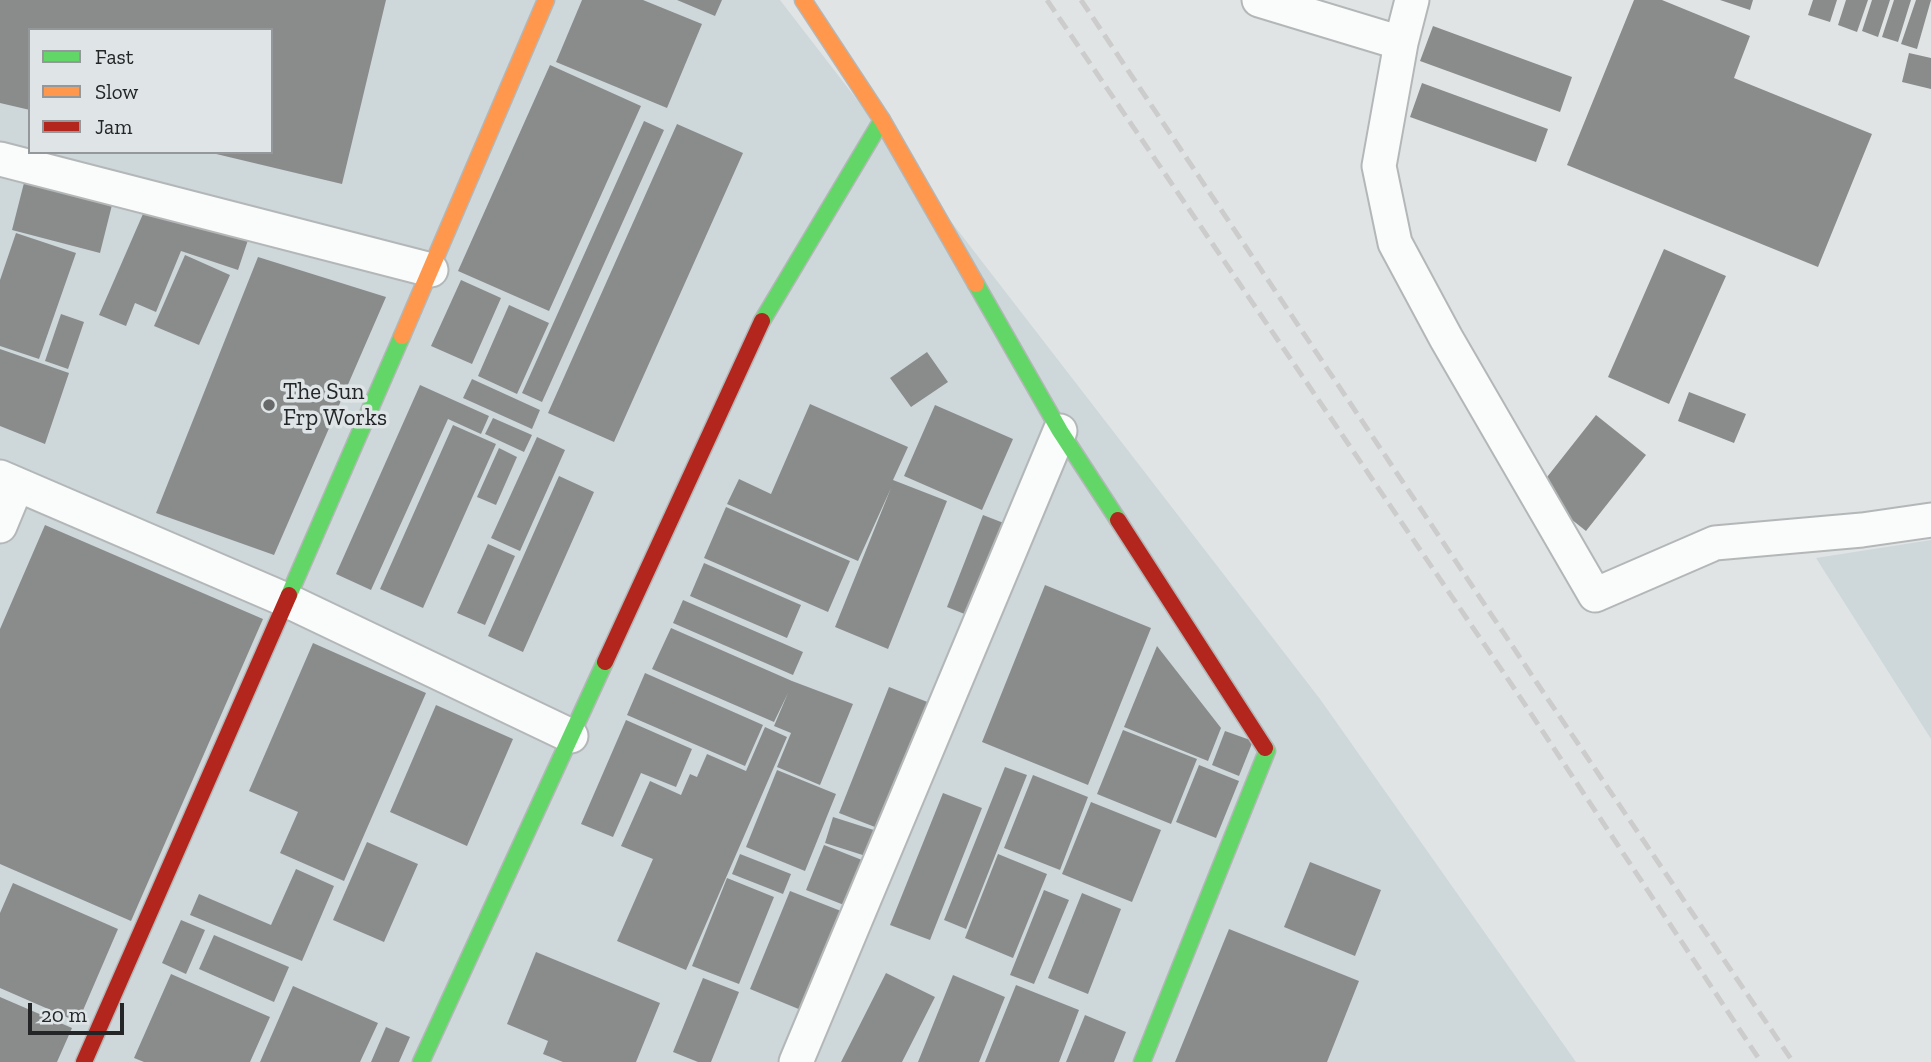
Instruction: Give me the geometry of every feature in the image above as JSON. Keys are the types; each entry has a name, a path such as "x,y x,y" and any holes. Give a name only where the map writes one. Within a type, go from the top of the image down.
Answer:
{"street":[{"path":"84,1062 431,270 546,0"},
{"path":"803,0 882,120 1060,431 1267,751 1142,1062"},
{"path":"1259,0 1401,43"},
{"path":"1412,0 1401,43 1379,166 1395,243 1453,350 1595,595 1715,543 1862,530 1931,520"},
{"path":"421,1062 760,325 882,120"},
{"path":"0,159 431,270"},
{"path":"796,1062 1060,431"},
{"path":"0,526 9,481 286,600 571,736"}],"shaded area":[{"path":"0,0 780,0 1320,699 1576,1062 0,1062"},
{"path":"1931,540 1931,739 1816,558"}],"building":[{"path":"0,0 386,0 342,184 216,154 273,154 273,28 28,28 28,110 0,103"},
{"path":"582,0 643,0 702,24 667,108 556,62"},
{"path":"677,0 722,0 715,16"},
{"path":"1634,0 1662,0 1750,36 1734,78 1872,134 1818,267 1567,165"},
{"path":"1720,0 1753,0 1750,10"},
{"path":"1813,0 1837,0 1830,22 1808,15"},
{"path":"1846,0 1868,0 1857,32 1838,25"},
{"path":"1872,0 1890,0 1878,37 1862,31"},
{"path":"1894,0 1911,0 1898,42 1882,37"},
{"path":"1916,0 1931,0 1917,49 1901,44"},
{"path":"1433,26 1572,77 1560,112 1420,61"},
{"path":"1909,53 1931,58 1931,89 1902,82"},
{"path":"550,65 641,106 549,311 458,271"},
{"path":"1422,83 1548,129 1536,162 1410,117"},
{"path":"644,121 664,130 542,402 522,393"},
{"path":"677,124 743,153 614,442 548,413"},
{"path":"25,179 113,201 100,253 12,230"},
{"path":"146,207 248,240 238,270 181,251 156,312 135,303 126,326 99,315"},
{"path":"16,233 76,253 39,359 0,346 0,280"},
{"path":"1664,249 1726,276 1669,404 1608,377"},
{"path":"185,255 230,275 199,345 154,326"},
{"name":"The Sun Frp Works","path":"258,257 386,297 274,555 156,513"},
{"path":"461,280 501,298 472,364 431,346"},
{"path":"509,305 549,323 517,394 478,376"},
{"path":"61,314 84,322 68,369 45,361"},
{"path":"0,349 69,373 45,444 0,426"},
{"path":"927,352 948,382 911,407 890,378"},
{"path":"472,379 540,410 532,429 463,398"},
{"path":"420,385 489,416 481,434 448,419 371,590 336,574"},
{"path":"1689,392 1746,414 1734,443 1678,421"},
{"path":"810,404 908,447 893,480 947,501 888,649 835,627 891,488 858,561 727,504 739,479 771,494"},
{"path":"935,405 1013,439 982,510 904,476"},
{"path":"1596,415 1646,455 1586,531 1536,491"},
{"path":"493,418 532,435 524,452 485,434"},
{"path":"453,425 496,444 423,608 380,589"},
{"path":"537,437 565,450 520,551 491,538"},
{"path":"499,448 517,457 496,505 477,497"},
{"path":"559,476 594,492 523,652 488,636"},
{"path":"726,507 850,561 828,612 704,558"},
{"path":"983,515 1014,527 977,619 947,607"},
{"path":"45,525 263,619 131,921 0,864 0,629"},
{"path":"488,544 515,556 485,625 457,613"},
{"path":"704,563 801,605 787,638 690,596"},
{"path":"1045,585 1151,628 1088,785 982,742"},
{"path":"683,600 803,652 793,675 673,623"},
{"path":"671,628 792,681 853,704 820,785 777,767 791,733 774,726 788,693 774,722 652,669"},
{"path":"313,643 426,693 344,881 280,853 298,812 249,791"},
{"path":"1157,646 1221,728 1208,761 1124,727"},
{"path":"645,673 763,725 745,766 627,715"},
{"path":"889,687 930,703 880,829 839,813"},
{"path":"436,705 513,739 467,846 390,812"},
{"path":"626,720 692,749 676,787 641,773 613,837 581,824"},
{"path":"765,727 787,737 686,970 617,941 653,859 621,846 650,781 681,795 690,774 697,777 707,754 746,771"},
{"path":"1123,730 1197,759 1171,824 1097,794"},
{"path":"1225,731 1253,741 1239,776 1212,765"},
{"path":"1199,765 1239,781 1216,838 1176,822"},
{"path":"1005,767 1027,775 966,929 944,920"},
{"path":"777,770 836,794 805,871 746,847"},
{"path":"1033,775 1088,797 1060,870 1004,848"},
{"path":"943,793 982,808 930,940 890,925"},
{"path":"1091,802 1161,830 1132,902 1062,874"},
{"path":"833,817 880,832 872,858 825,843"},
{"path":"367,842 418,864 384,942 333,920"},
{"path":"824,845 862,860 844,905 806,890"},
{"path":"740,854 791,874 783,894 732,874"},
{"path":"998,854 1047,874 1013,958 965,938"},
{"path":"1310,862 1381,890 1355,956 1284,927"},
{"path":"296,869 334,886 302,961 190,915 199,894 271,925"},
{"path":"727,878 774,897 739,984 692,966"},
{"path":"13,883 118,929 78,1022 0,988 0,913"},
{"path":"1044,890 1069,900 1034,984 1010,975"},
{"path":"790,891 841,911 801,1010 750,989"},
{"path":"1082,893 1121,909 1088,994 1048,978"},
{"path":"181,920 205,930 186,974 162,963"},
{"path":"1229,929 1359,981 1327,1062 1175,1062"},
{"path":"214,935 289,967 274,1002 199,969"},
{"path":"536,952 660,1003 636,1062 563,1062 543,1054 548,1041 507,1024"},
{"path":"886,973 935,997 902,1062 841,1062"},
{"path":"171,974 270,1017 250,1062 144,1062 134,1058"},
{"path":"953,975 1005,997 979,1062 918,1062"},
{"path":"703,978 739,992 711,1062 698,1062 673,1052"},
{"path":"1016,985 1079,1010 1059,1062 985,1062"},
{"path":"293,986 378,1023 360,1062 260,1062"},
{"path":"0,997 72,1028 57,1062 0,1062"},
{"path":"1085,1015 1126,1032 1114,1062 1066,1062"},
{"path":"386,1027 410,1037 399,1062 371,1062"}],"railway":[{"path":"1047,0 1518,694 1761,1062"},
{"path":"1081,0 1793,1062"}],"traffic: fast":[{"path":"762,321 882,120"},
{"path":"976,284 1060,431 1118,520"},
{"path":"289,595 402,336"},
{"path":"421,1062 605,662"},
{"path":"1142,1062 1267,751 1265,748"}],"traffic: slow":[{"path":"402,336 546,0"},
{"path":"803,0 882,120 976,284"}],"traffic: jam":[{"path":"605,662 762,321"},
{"path":"1118,520 1265,748"},
{"path":"84,1062 289,595"}],"place":[{"name":"The Sun Frp Works","path":"269,405"}]}
